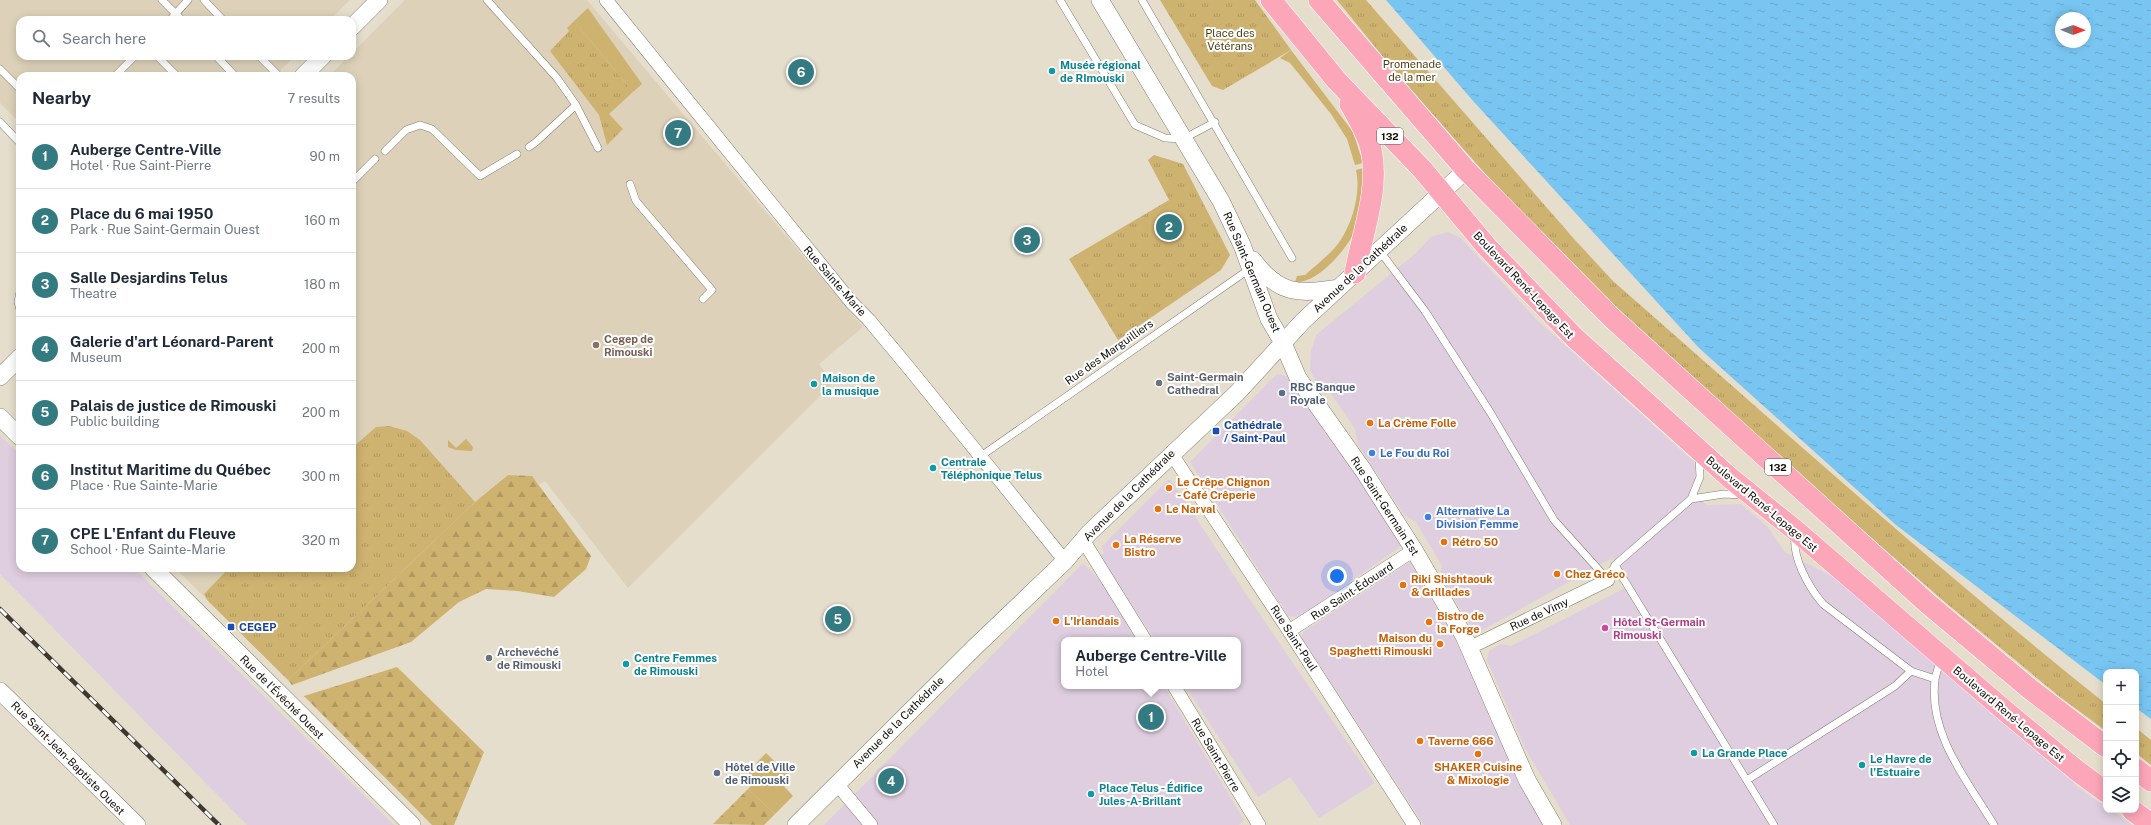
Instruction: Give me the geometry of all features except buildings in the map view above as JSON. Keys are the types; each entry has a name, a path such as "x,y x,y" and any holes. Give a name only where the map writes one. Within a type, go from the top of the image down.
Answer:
{"main road":[{"name":"132","path":"1271,0 1337,81 1442,192"},
{"name":"132","path":"1318,0 1466,170 1612,318 1922,597 2030,689 2103,745"},
{"path":"1337,81 1361,122 1373,160 1373,184 1355,273"},
{"name":"Boulevard René-Lepage Est","path":"1442,192 1487,247 1529,292 1575,338 1697,449 1751,496 1795,530 2069,764 2103,790"},
{"path":"2139,771 2151,781"},
{"path":"2136,813 2151,824"}],"street":[{"path":"356,23 379,0"},
{"name":"Rue Sainte-Marie","path":"606,0 852,303 869,320 1065,561"},
{"name":"Rue Saint-Germain Ouest","path":"1100,0 1221,202 1242,245 1269,319 1283,343"},
{"path":"307,72 319,60"},
{"name":"Avenue de la Cathédrale","path":"796,825 976,646 1065,561 1083,540 1171,453 1236,393 1338,288 1466,170"},
{"path":"1242,245 1271,281 1280,286 1299,292 1314,292 1338,288"},
{"name":"Rue Saint-Germain Est","path":"1283,343 1298,378 1363,470 1414,550 1469,648 1527,780 1553,825"},
{"path":"0,376 16,361"},
{"path":"0,417 16,433"},
{"name":"Rue Saint-Paul","path":"1171,453 1289,631 1414,825"},
{"path":"1083,540 1143,637"},
{"name":"Rue Saint-Édouard","path":"1289,631 1414,550"},
{"name":"Rue de l'Évêché Ouest","path":"157,572 412,825"},
{"name":"Rue de Vimy","path":"1469,648 1608,580"},
{"name":"Rue Saint-Pierre","path":"1176,689 1259,825"},
{"name":"Rue Saint-Jean-Baptiste Ouest","path":"0,691 136,825"},
{"path":"836,784 871,825"}],"lane":[{"path":"162,0 176,14 188,0"},
{"path":"204,0 219,16"},
{"path":"488,0 557,78 576,105 598,148"},
{"path":"1060,0 1135,125 1165,138 1183,139 1215,122"},
{"path":"1142,0 1215,122 1292,258"},
{"path":"119,72 131,60"},
{"path":"161,60 173,72"},
{"path":"220,60 231,72"},
{"path":"263,60 275,72"},
{"path":"0,69 16,85"},
{"path":"529,147 576,105"},
{"path":"0,122 16,139"},
{"path":"385,151 406,130 420,125 432,129 480,176 517,154"},
{"path":"356,178 375,159"},
{"path":"630,184 636,201 712,290 703,299"},
{"path":"1379,250 1425,311 1490,412 1554,520 1608,580 1615,565 1691,499 1700,477 1700,464 1697,449"},
{"name":"Rue des Marguilliers","path":"981,456 1251,268"},
{"path":"1691,499 1724,494 1751,496"},
{"path":"1795,530 1794,544 1798,560 1818,597 1829,609 1911,671 1935,679"},
{"path":"1615,565 1774,825"},
{"path":"1942,657 1935,679 1935,702 1938,722 1944,739 1994,825"},
{"path":"1747,780 1895,686 1911,671"}],"shaded area":[{"path":"0,0 350,0 334,16 16,16 16,60 291,60 279,72 16,72 16,119 0,103"},
{"name":"Cegep de Rimouski","path":"405,0 587,0 863,327 819,364 833,383 628,588 545,481 539,485 532,476 508,475 475,502 288,680 179,572 356,572 356,72 333,72 345,60 356,60 356,49"},
{"path":"1448,232 1461,238 1537,320 1694,462 1696,478 1690,488 1707,505 1741,504 1767,526 1785,552 1835,578 2059,764 2076,786 2103,805 2103,813 2115,813 2132,825 1570,825 1525,748 1487,660 1489,651 1501,644 1511,646 1625,588 1612,558 1481,631 1474,631 1440,577 1442,566 1416,522 1405,516 1358,445 1355,429 1330,392 1318,385 1310,370 1311,351 1316,335 1416,253 1431,237"},
{"path":"1277,374 1286,376 1293,384 1372,497 1401,546 1305,614 1297,617 1288,616 1190,462"},
{"path":"0,435 16,451 16,572 138,572 394,825 247,825 0,574"},
{"path":"1168,480 1171,480 1248,597 1375,783 1319,818 1290,777 1258,797 1187,689 1241,689 1241,637 1153,637 1100,556 1104,553 1102,546"},
{"path":"1410,562 1466,659 1484,705 1516,773 1546,825 1424,825 1302,638 1303,632"},
{"path":"1083,563 1102,583 1134,637 1061,637 1061,689 1166,689 1244,820 1239,825 824,825"}],"green space":[{"name":"Place des Vétérans","path":"1160,0 1255,0 1291,50 1223,90 1212,86"},
{"name":"Promenade de la mer","path":"1337,0 1366,0 1575,240 1613,281 1919,549 2103,702 2103,729 2060,697 1946,603 1704,392 1597,295 1511,203 1393,69"},
{"path":"588,8 642,84 633,92 574,21"},
{"path":"574,21 633,92 609,114 623,129 607,145 599,115 550,51 569,31 567,28"},
{"path":"1291,50 1353,132 1363,163 1355,165 1347,139 1331,114 1290,63 1280,58"},
{"path":"1154,155 1183,164 1230,255 1221,270 1118,340 1069,259 1169,200 1148,160"},
{"path":"1364,168 1359,221 1350,240 1343,250 1324,270 1314,277 1304,281 1295,282 1297,276 1305,275 1328,255 1345,233 1355,207 1357,197 1356,170"},
{"path":"389,426 407,431 420,440 475,502 288,680 208,601 204,594 225,572 356,572 356,444 376,427"},
{"path":"466,439 473,447 472,451 456,450 448,447 448,440 456,448"},
{"path":"508,475 532,476 591,556 586,569 554,597 517,591 486,589 459,602 411,642 292,685 288,680 475,502"},
{"path":"397,667 484,752 454,825 432,825 304,696"},
{"path":"2139,730 2151,740 2151,765 2139,755"},
{"path":"766,753 788,774 780,782 793,796 775,814 748,789 756,781 748,772"},
{"path":"748,789 775,814 764,825 713,824"}],"water":[{"path":"1386,0 2151,0 2151,719 2139,710 2139,669 2103,669 2103,683 1896,525 1699,348 1474,102"}],"railway":[{"path":"0,609 219,825"}],"place":[{"name":"Musée régional de RImouski","path":"1052,71"},
{"name":"Institut Maritime du Québec","path":"801,72"},
{"name":"CPE L'Enfant du Fleuve","path":"678,133"},
{"name":"Place du 6 mai 1950","path":"1169,227"},
{"name":"Salle Desjardins Telus","path":"1027,240"},
{"name":"Cegep de Rimouski","path":"596,345"},
{"name":"Saint-Germain Cathedral","path":"1159,383"},
{"name":"Maison de la musique","path":"814,384"},
{"name":"RBC Banque Royale","path":"1282,393"},
{"name":"La Crème Folle","path":"1370,423"},
{"name":"Cathédrale / Saint-Paul","path":"1216,431"},
{"name":"Le Fou du Roi","path":"1372,453"},
{"name":"Centrale Téléphonique Telus","path":"933,468"},
{"name":"Le Crêpe Chignon - Café Crêperie","path":"1169,488"},
{"name":"Le Narval","path":"1158,509"},
{"name":"Alternative La Division Femme","path":"1428,517"},
{"name":"Rétro 50","path":"1444,542"},
{"name":"La Réserve Bistro","path":"1116,545"},
{"name":"Chez Gréco","path":"1557,574"},
{"name":"Riki Shishtaouk & Grillades","path":"1403,585"},
{"name":"Palais de justice de Rimouski","path":"838,619"},
{"name":"L'Irlandais","path":"1056,621"},
{"name":"Bistro de la Forge","path":"1429,622"},
{"name":"CEGEP","path":"231,627"},
{"name":"Hôtel St-Germain Rimouski","path":"1605,628"},
{"name":"Maison du Spaghetti Rimouski","path":"1440,644"},
{"name":"Archevéché de Rimouski","path":"489,658"},
{"name":"Centre Femmes de Rimouski","path":"626,664"},
{"name":"Auberge Centre-Ville","path":"1151,717"},
{"name":"Taverne 666","path":"1420,741"},
{"name":"La Grande Place","path":"1694,753"},
{"name":"SHAKER Cuisine & Mixologie","path":"1478,754"},
{"name":"Le Havre de l'Estuaire","path":"1862,765"},
{"name":"Hôtel de Ville de Rimouski","path":"717,773"},
{"name":"Galerie d'art Léonard-Parent","path":"891,781"},
{"name":"Place Telus - Édifice Jules-A-Brillant","path":"1091,794"}]}
